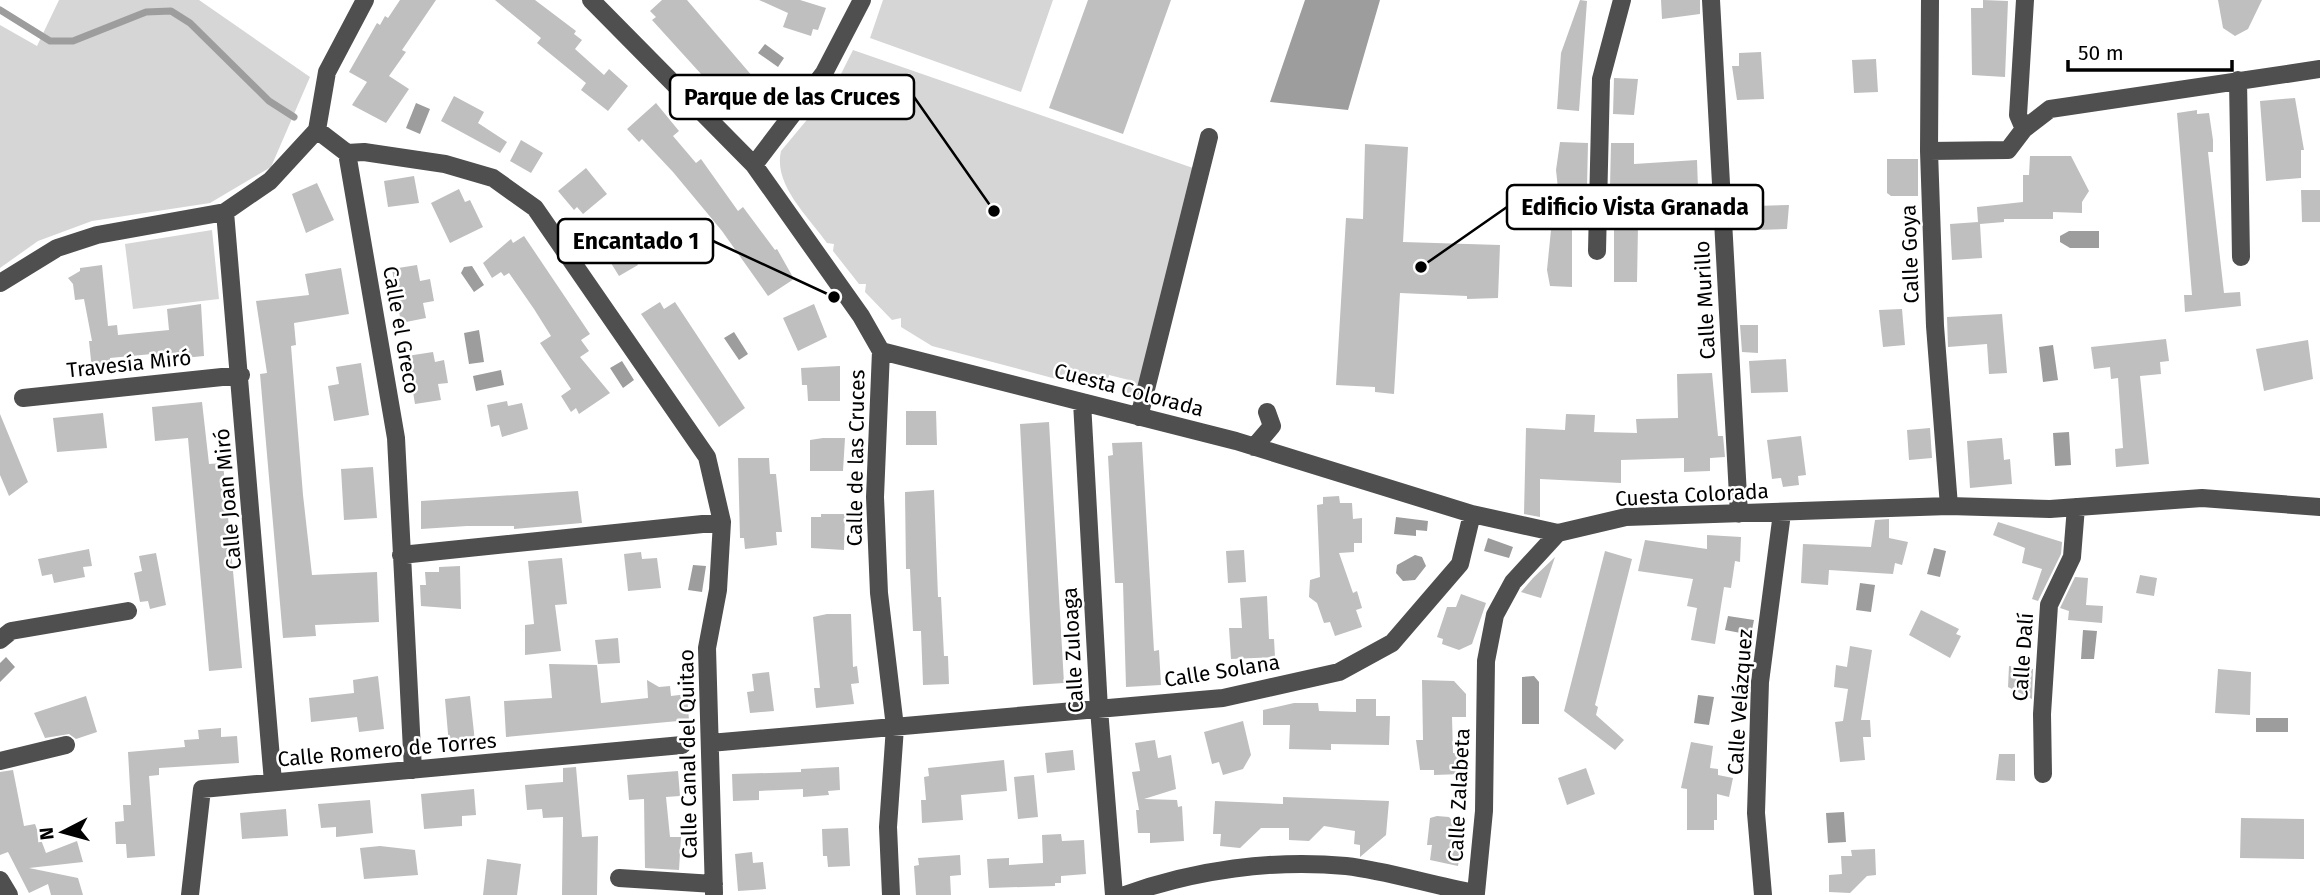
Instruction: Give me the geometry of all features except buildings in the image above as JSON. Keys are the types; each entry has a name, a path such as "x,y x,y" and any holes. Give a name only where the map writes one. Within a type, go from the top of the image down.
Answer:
{"street":[{"path":"0,283 57,248 97,235 225,212 270,181 317,130 327,72 365,0"},
{"name":"Calle de las Cruces","path":"591,0 754,165 861,316 881,351 875,497 879,593 895,727 888,827 891,895"},
{"path":"754,165 824,73 862,0"},
{"path":"1597,251 1601,79 1622,0"},
{"name":"Calle Murillo","path":"1711,0 1740,514"},
{"name":"Calle Goya","path":"1930,0 1930,151 1935,326 1949,506"},
{"path":"2024,129 2018,115 2025,0"},
{"path":"1930,151 2008,150 2024,129 2050,108 2320,69"},
{"path":"2238,80 2241,257"},
{"path":"317,130 347,153"},
{"path":"1139,417 1209,137"},
{"name":"Calle Canal del Quitao","path":"347,153 364,152 445,164 493,178 535,208 707,457 722,522 718,590 707,649 714,889 619,878"},
{"name":"Calle el Greco","path":"347,153 396,438 413,770"},
{"name":"Calle Joan Miró","path":"225,212 273,782"},
{"name":"Cuesta Colorada","path":"881,351 1254,447 1472,514 1558,533 1626,517 1949,506 2076,507 2202,498 2320,507"},
{"name":"Travesía Miró","path":"23,398 240,375"},
{"name":"Calle Zuloaga","path":"1082,402 1099,709 1114,895"},
{"path":"1254,447 1272,426 1267,412"},
{"name":"Calle Dalí","path":"2043,774 2042,714 2049,606 2073,557 2076,507"},
{"name":"Calle Velázquez","path":"1763,895 1756,813 1760,682 1782,513"},
{"name":"Calle Solana","path":"895,727 1223,698 1339,672 1392,643 1460,564 1472,514"},
{"path":"401,555 722,522"},
{"name":"Calle Zalabeta","path":"1125,895 1164,881 1281,864 1348,867 1476,893 1484,811 1486,661 1495,615 1513,582 1558,533"},
{"path":"0,640 10,631 128,611"},
{"path":"710,743 895,727"},
{"path":"0,761 66,745"},
{"name":"Calle Romero de Torres","path":"190,895 202,789 682,745"},
{"path":"0,880 9,895"}],"shaded area":[{"path":"59,0 199,0 310,77 271,167 210,203 92,221 38,241 0,268 0,25 37,46"},
{"path":"883,0 1053,0 1021,92 870,38"},
{"path":"1305,0 1380,0 1348,110 1270,102"},
{"path":"765,44 784,58 778,67 758,53"},
{"path":"853,50 1193,168 1138,390 1125,397 1129,380 1109,375 1105,392 932,346 901,327 901,318 892,320 865,292 866,284 859,284 833,251 834,244 827,243 794,200 782,176 780,164 781,151 835,86"},
{"path":"416,103 430,109 420,134 406,128"},
{"path":"212,230 219,299 133,309 125,244"},
{"path":"2069,231 2099,231 2099,248 2070,248 2060,242 2060,236"},
{"path":"472,266 484,285 474,292 461,273 464,267"},
{"path":"479,330 484,362 469,364 464,333"},
{"path":"734,332 748,354 739,360 724,338"},
{"path":"2053,345 2058,380 2043,382 2039,347"},
{"path":"622,361 634,380 623,388 610,368"},
{"path":"501,370 504,385 476,391 473,376"},
{"path":"2069,432 2071,465 2055,466 2053,433"},
{"path":"1396,517 1428,521 1427,531 1416,530 1416,536 1394,534"},
{"path":"1488,538 1513,547 1509,558 1484,551"},
{"path":"1934,548 1946,551 1940,577 1927,574"},
{"path":"1415,555 1422,557 1426,566 1415,580 1403,581 1396,573 1397,565"},
{"path":"693,565 706,566 702,592 688,590"},
{"path":"1860,583 1875,585 1871,612 1856,610"},
{"path":"1728,616 1754,620 1751,635 1725,630"},
{"path":"2083,630 2097,631 2094,659 2081,659"},
{"path":"6,657 15,667 0,682 0,663"},
{"path":"1534,676 1539,682 1539,724 1522,724 1522,677"},
{"path":"1698,695 1714,697 1709,725 1694,723"},
{"path":"2256,718 2288,718 2288,732 2256,732"},
{"path":"1844,812 1846,842 1828,843 1826,813"}],"waterway":[{"path":"0,10 50,41 73,41 146,12 171,11 190,23 269,101 294,117"}],"place":[{"name":"Parque de las Cruces","path":"994,211"},
{"name":"Edificio Vista Granada","path":"1421,267"},
{"name":"Encantado 1","path":"834,297"}]}
